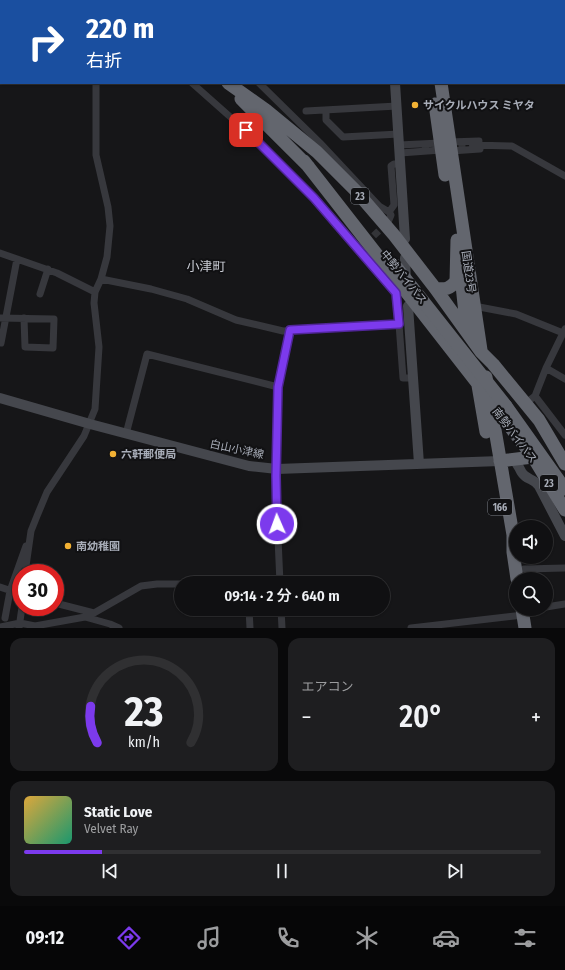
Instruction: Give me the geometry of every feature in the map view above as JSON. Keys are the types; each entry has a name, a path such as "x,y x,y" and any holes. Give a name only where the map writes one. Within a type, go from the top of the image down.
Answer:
{"highway":[{"name":"中勢バイパス","path":"224,84 343,201 506,406 565,489"},
{"name":"23","path":"229,84 266,110 317,152 394,234 436,288 481,352 530,400 539,420 561,454 565,464"},
{"name":"国道23号","path":"432,84 445,146 501,460"},
{"name":"国道23号","path":"441,84 445,146 467,334 478,384 501,460"},
{"name":"23","path":"304,161 490,401"},
{"path":"436,288 447,289 456,281 457,240"},
{"name":"23","path":"475,312 485,350 493,364"},
{"name":"南勢バイパス","path":"490,401 531,457 565,510"},
{"path":"501,460 531,457"},
{"name":"166","path":"501,460 513,534 513,552 519,572"},
{"path":"524,616 525,628"}],"main road":[{"path":"395,84 405,239"},
{"path":"405,258 406,284"},
{"path":"408,306 419,464"},
{"name":"白山小津線","path":"0,398 126,434 249,466 277,469 501,460"},
{"path":"521,471 524,463 531,457"},
{"path":"501,460 517,463 524,476 532,479 539,486 565,536"}],"street":[{"path":"5,618 10,591 31,531 48,492 78,446 90,424 95,409 98,375 98,335 94,303 95,292 101,279 107,257 110,226 108,207 96,155 96,84"},
{"path":"193,84 246,130 309,193 362,248 396,293 403,378 413,378"},
{"path":"260,84 320,143 379,206 389,212"},
{"path":"306,111 397,106"},
{"path":"326,110 326,120 343,137 399,134"},
{"path":"400,149 445,146 490,140 496,145"},
{"path":"473,145 512,146 565,176"},
{"path":"400,149 422,148"},
{"path":"388,222 391,215 389,212 394,205 391,166 394,164 400,164"},
{"path":"0,253 48,269 95,292"},
{"path":"1,343 3,318 17,259"},
{"path":"40,294 48,269"},
{"path":"101,279 151,289 187,299 236,320 283,331 399,324"},
{"path":"475,312 516,314 564,331 530,400 565,436"},
{"path":"3,318 24,318 54,319 53,348 25,347 24,318"},
{"path":"280,576 276,494 278,387 290,330"},
{"path":"126,434 147,354 278,387"},
{"path":"546,368 565,379"},
{"path":"26,564 31,531"},
{"path":"535,572 565,568"},
{"path":"64,605 94,613 141,586 174,584"},
{"path":"0,588 10,591"},
{"path":"553,606 565,604"},
{"path":"411,628 509,614"},
{"path":"19,626 21,616"},
{"path":"249,616 250,628"},
{"path":"281,616 282,628"},
{"path":"0,627 35,626 85,617 119,628"}],"tunnel":[{"path":"448,146 473,145"},
{"path":"422,148 435,147"},
{"path":"366,243 386,224"}],"place":[{"name":"サイクルハウス ミヤタ","path":"415,105"},
{"name":"六軒郵便局","path":"113,454"},
{"name":"南幼稚園","path":"68,546"}],"district":[{"name":"小津町","path":"206,266"}],"route":[{"path":"246,130 314,198 360,250 396,293 397,297 399,324 290,330 278,387 276,448 277,524"}]}
